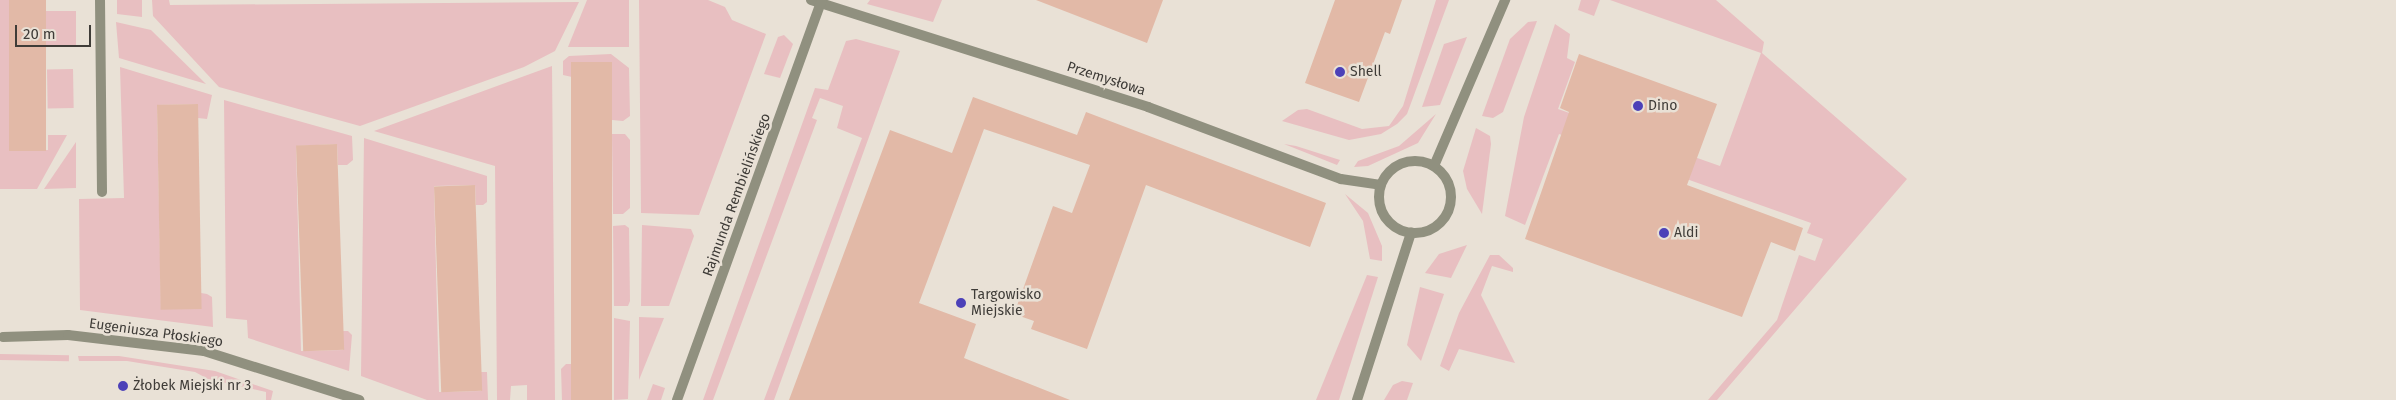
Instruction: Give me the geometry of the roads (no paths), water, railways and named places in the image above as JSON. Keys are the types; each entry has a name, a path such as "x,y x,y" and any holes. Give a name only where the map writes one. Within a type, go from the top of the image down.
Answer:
{"street":[{"path":"100,0 102,192"},
{"path":"1434,166 1505,0"},
{"name":"Przemysłowa","path":"818,1 1148,107 1341,179 1381,185"},
{"name":"Rajmunda Rembielińskiego","path":"677,400 818,1"},
{"path":"1419,160 1434,166 1452,192 1450,209 1441,223 1428,231 1411,233 1396,228 1384,217 1379,201 1381,185 1403,162 1419,160"},
{"path":"1357,400 1411,233"},
{"name":"Eugeniusza Płoskiego","path":"3,337 68,335 204,351 359,400"}],"place":[{"name":"Shell","path":"1340,72"},
{"name":"Dino","path":"1638,106"},
{"name":"Aldi","path":"1664,233"},
{"name":"Targowisko Miejskie","path":"961,303"},
{"name":"Żłobek Miejski nr 3","path":"123,386"}]}
